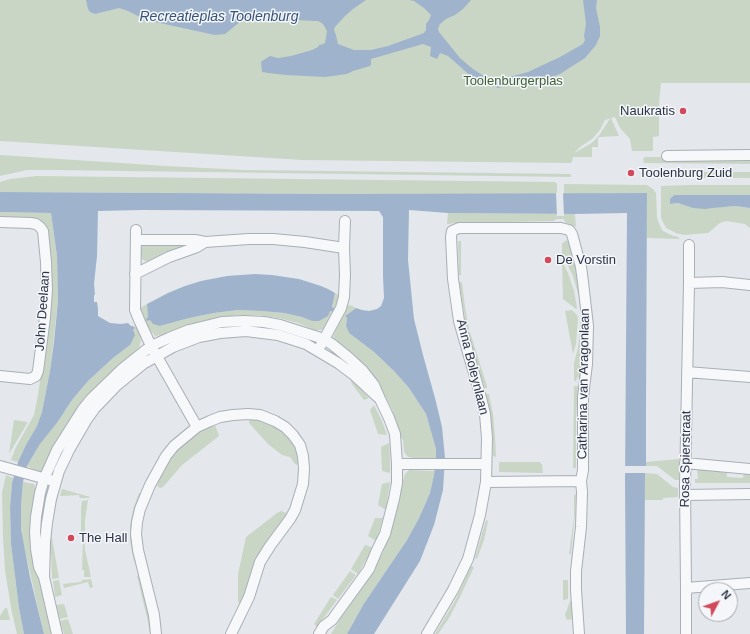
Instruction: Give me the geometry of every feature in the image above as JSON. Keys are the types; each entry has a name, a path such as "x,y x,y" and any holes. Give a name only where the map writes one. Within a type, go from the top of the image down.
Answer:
{"street":[{"path":"667,156 750,156"},
{"path":"318,350 341,308 344,297 345,221"},
{"name":"John Deelaan","path":"0,222 31,223 40,226 46,262 47,290 45,317 38,371 36,376 30,379 0,376"},
{"name":"Catharina van Aragonlaan","path":"452,231 459,228 561,228 569,230 572,234 583,282 588,326 587,364 583,397 581,527 576,571 579,634"},
{"name":"Anna Boleynlaan","path":"427,634 453,590 468,559 480,515 486,482 487,438 485,414 459,321 453,279 452,231"},
{"path":"197,427 156,356 135,310 136,235 205,242 273,239 344,248"},
{"path":"135,274 169,257 197,247 205,242"},
{"name":"Rosa Spierstraat","path":"686,634 685,463 689,245"},
{"path":"689,283 722,282 750,285"},
{"path":"57,634 44,577 39,567 35,532 40,493 44,479 70,428 87,404 102,388 121,370 151,346 188,330 222,322 237,321 264,322 280,325 324,339 363,371 374,385 395,434 397,483 385,534 369,570 332,620 324,626 319,634"},
{"path":"44,577 47,523 55,482 68,450 95,408 117,385 143,364 156,356 173,347 199,337 220,333 246,332 278,335 306,344 318,350 354,375 380,399"},
{"path":"687,372 750,377"},
{"path":"156,634 154,615 138,550 136,534 140,510 150,485 166,456 174,446 197,427 215,419 233,415 248,414 275,421 293,435 300,445 303,456 303,484 295,510 260,562 249,597 231,634"},
{"path":"685,463 750,468"},
{"path":"397,464 486,464"},
{"path":"4,467 55,482"},
{"path":"486,482 581,481"},
{"path":"685,495 750,494"},
{"path":"686,588 750,583"},
{"path":"327,634 332,620"}],"green space":[{"name":"Toolenburgerplas","path":"0,0 750,0 750,83 661,83 659,104 659,136 653,137 653,151 632,151 630,139 620,128 615,117 611,118 619,136 598,138 598,147 592,147 592,157 573,157 572,162 570,163 303,160 0,141","holes":["611,118 595,140 574,153 592,139 600,130 605,120"]},
{"path":"0,155 244,170 571,174 571,177 55,170 27,170 0,176"},
{"path":"645,157 750,158 750,164 644,163 643,159"},
{"path":"643,172 750,172 750,178 645,177"},
{"path":"36,176 555,182 557,184 557,194 0,192 0,182 10,179"},
{"path":"564,184 647,185 656,193 657,218 663,231 680,239 647,238 647,193 564,194"},
{"path":"750,185 750,195 674,195 670,204 678,203 695,208 735,206 750,208 750,228 745,224 726,221 720,223 708,233 684,235 666,228 661,218 661,186"},
{"path":"0,212 51,213 57,256 58,301 50,371 42,412 37,426 18,462 11,460 16,447 34,415 50,314 51,289 44,225 0,220"},
{"path":"448,213 575,214 576,227 565,222 564,219 556,219 554,221 447,224"},
{"path":"571,240 581,283 584,325 582,382 579,382 579,378 577,377 576,382 574,380 574,363 578,348 581,315 579,297 573,276 562,254 562,244 565,241"},
{"path":"458,241 461,241 461,275 459,275"},
{"path":"184,242 185,247 149,262 142,259 142,245"},
{"path":"562,261 574,291 576,309 563,299"},
{"path":"459,282 462,282 469,329 467,330"},
{"path":"335,293 339,295 339,302 324,329 320,330 314,330 298,323 279,318 258,315 237,315 189,324 155,336 140,313 140,308 147,304 148,317 160,326 189,318 238,310 284,313 312,321 330,311 332,312"},
{"path":"350,305 356,308 345,316 347,318 346,326 349,333 374,352 409,388 426,414 436,449 436,458 419,459 408,457 404,452 403,440 400,436 392,409 380,387 362,365 336,343 333,337 345,307"},
{"path":"572,310 578,318 576,344 573,354 565,311"},
{"path":"137,325 142,334 140,335 141,340 139,348 86,396 55,446 44,469 39,472 27,466 40,444 57,423 72,400 88,381 130,345 134,327"},
{"path":"470,332 487,388 485,388 467,333"},
{"path":"352,380 369,398 364,400 352,384"},
{"path":"574,386 578,386 576,468 573,468"},
{"path":"486,394 489,394 493,414 496,457 493,456 493,438"},
{"path":"374,405 387,435 378,434 370,410"},
{"path":"250,418 258,419 278,427 295,442 301,466 295,464 290,457 282,455 268,444 249,423"},
{"path":"14,420 28,422 9,454"},
{"path":"215,425 219,436 182,465 163,487 160,488 157,486 160,477 158,476 175,451 206,426 207,428"},
{"path":"389,443 390,473 382,471 381,447"},
{"path":"679,459 679,480 675,480 657,466 646,466 646,462"},
{"path":"499,462 540,462 542,464 543,473 499,472"},
{"path":"697,468 727,470 727,477 743,478 744,472 750,473 750,483 695,483 695,479 698,479"},
{"path":"409,470 435,471 430,493 419,518 407,540 363,605 347,634 331,634 375,567 384,550 393,525 401,480 403,480 405,474"},
{"path":"645,473 657,474 673,487 678,488 678,497 663,498 663,500 645,500"},
{"path":"6,475 13,478 10,508 11,544 19,608 24,634 17,634 5,571 2,493"},
{"path":"23,482 34,484 36,489 35,509 38,576 52,634 44,634 23,542 21,529 21,506"},
{"path":"390,482 386,510 378,505 382,484"},
{"path":"62,489 90,497 80,498 79,495 60,496"},
{"path":"139,493 142,495 137,561 134,562 130,541 130,525"},
{"path":"574,494 576,495 575,514 571,554 569,554 574,517"},
{"path":"43,495 49,497 40,558 39,542"},
{"path":"88,500 85,520 85,536 83,536 81,532 81,508 82,501"},
{"path":"281,511 288,514 241,604 238,602 238,574 246,537"},
{"path":"375,518 383,518 376,541 368,536"},
{"path":"486,520 488,521 484,540 477,559 475,558"},
{"path":"48,538 52,538 59,578 52,579 51,554 48,553"},
{"path":"83,539 91,577 84,577 84,570 82,570"},
{"path":"365,545 373,548 358,574 351,569"},
{"path":"471,566 474,567 449,618 438,634 435,634 455,601"},
{"path":"350,571 356,575 338,599 333,595"},
{"path":"137,576 140,576 151,621 152,634 150,634"},
{"path":"91,579 93,587 90,588 88,582 64,588 63,584"},
{"path":"59,580 62,595 55,597 53,581"},
{"path":"563,580 568,580 568,599 563,600"},
{"path":"331,597 337,600 317,627 314,624"},
{"path":"572,600 573,619 567,620 565,615 570,601"},
{"path":"64,604 68,617 60,619 56,605"},
{"path":"5,608 7,608 10,620 0,620 0,616"},
{"path":"68,619 73,634 64,634 60,621"}],"water":[{"name":"Recreatieplas Toolenburg","path":"86,0 366,0 345,16 334,30 338,44 354,50 371,50 388,46 424,33 426,30 426,24 431,15 414,1 409,0 471,0 463,9 440,24 438,29 460,58 484,76 496,79 528,72 583,44 585,40 584,36 586,24 583,0 597,0 596,8 600,27 600,36 596,45 585,58 560,74 537,82 535,79 498,88 474,79 448,56 440,53 437,59 430,56 431,47 423,44 371,59 370,66 347,74 325,77 286,75 262,72 261,62 270,56 278,58 291,56 312,50 320,44 325,43 327,31 323,24 318,21 260,16 247,18 225,34 215,35 146,20 119,8 95,14 90,12 88,9"},
{"path":"0,192 344,194 647,193 644,634 626,634 625,479 627,213 448,213 409,210 408,260 414,319 442,427 445,458 443,490 434,525 420,561 374,634 347,634 363,605 407,540 419,518 430,493 436,458 436,449 426,414 409,388 374,352 349,333 346,326 346,315 356,308 369,311 377,309 381,306 384,298 383,217 379,211 142,210 98,211 94,302 97,302 98,316 110,323 128,323 135,328 133,330 135,335 130,345 88,381 72,400 57,423 40,444 27,466 23,482 21,529 30,577 44,634 24,634 19,608 11,544 10,508 12,483 18,462 37,426 42,412 50,371 58,301 57,256 51,213 0,212"},
{"path":"674,195 750,195 750,208 735,206 705,209 693,208 678,203 670,204 670,199"},
{"path":"255,274 299,279 328,289 335,293 332,307 334,308 333,312 330,311 328,316 319,321 312,321 284,313 238,310 189,318 160,326 153,324 150,320 147,321 146,319 148,317 147,304 168,293 201,281 227,276"}],"pier":[{"path":"556,193 563,193 564,216 557,216"},
{"path":"624,466 648,466 647,473 624,473"}],"place":[{"name":"Naukratis","path":"683,111"},
{"name":"Toolenburg Zuid","path":"631,173"},
{"name":"De Vorstin","path":"548,260"},
{"name":"The Hall","path":"71,538"}]}
